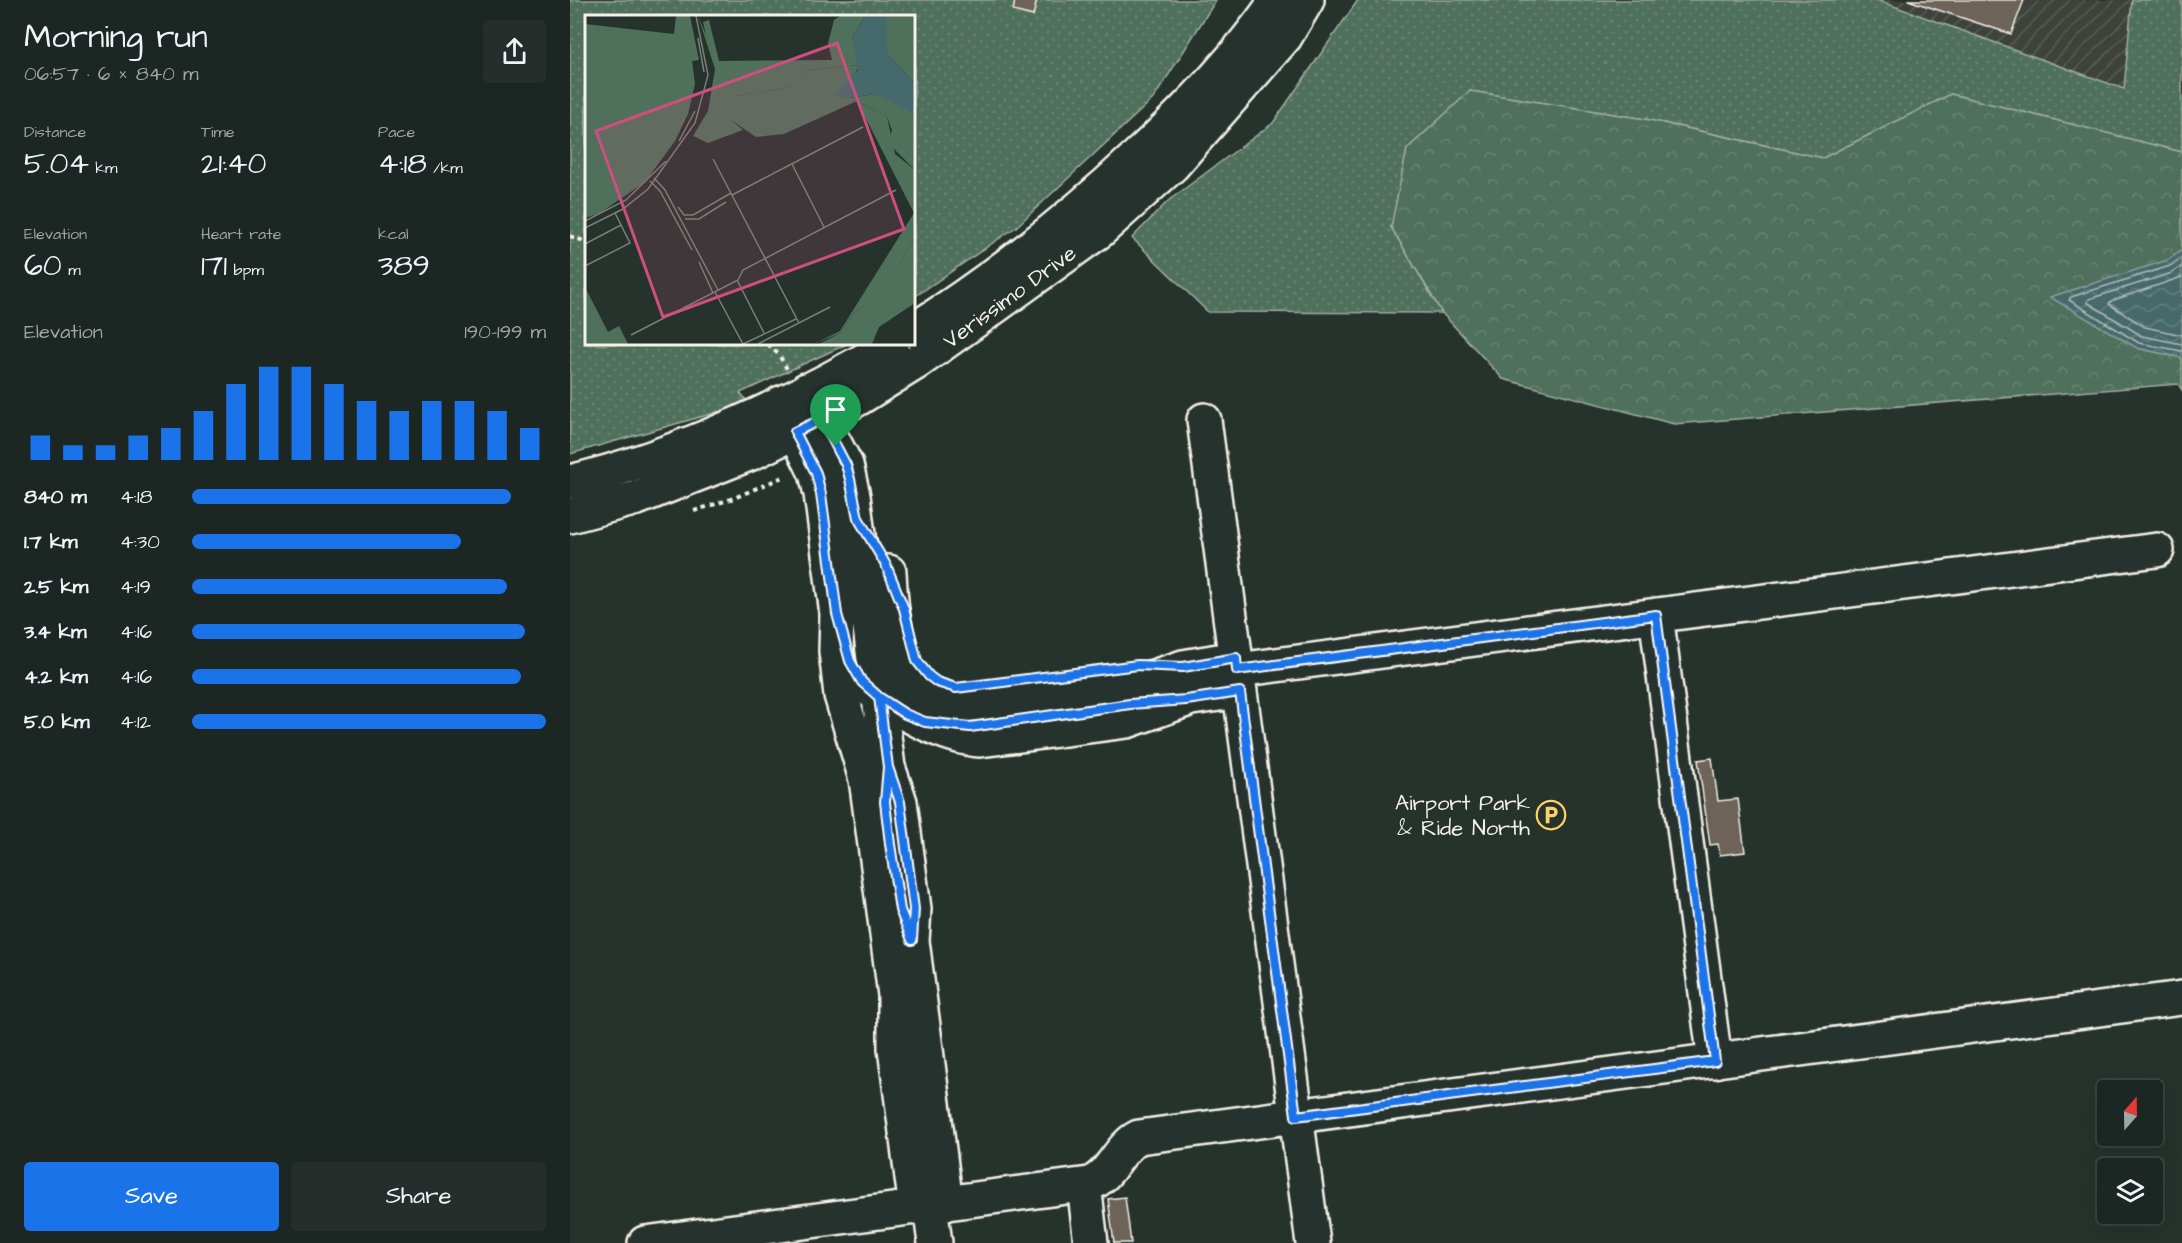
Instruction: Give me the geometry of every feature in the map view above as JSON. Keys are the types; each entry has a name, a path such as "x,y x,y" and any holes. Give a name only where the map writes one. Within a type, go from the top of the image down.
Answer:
{"street":[{"name":"Verissimo Drive","path":"915,329 1022,256 1091,199 1161,134 1218,76 1277,0"},
{"name":"Verissimo Drive","path":"570,516 637,498 754,452 808,425 917,362 1101,230 1173,165 1285,37 1307,0"},
{"path":"570,482 650,459 723,429 794,397 890,345"},
{"path":"794,397 808,425 846,465 855,509 888,767 900,802 914,909 912,940 935,1243"},
{"path":"1204,420 1313,1243"},
{"path":"808,425 821,494 837,614 836,651 841,695 866,779 895,995 895,1048 931,1206"},
{"path":"855,509 889,572 904,609 917,661 929,676 948,686 966,688 1138,665 1238,673 1656,615 2157,550"},
{"path":"837,614 855,672 862,682 879,697 905,714 969,739 989,740 1127,721 1186,700 1238,673"},
{"path":"1656,615 1715,1061"},
{"path":"645,1243 1084,1185 1099,1180 1131,1141 1139,1137 2182,998"},
{"path":"1084,1185 1091,1243"}],"path":[{"path":"570,236 585,242"}],"shaded area":[{"path":"1877,0 2132,0 2124,89 2046,60"}],"green space":[{"path":"570,0 1216,0 1154,98 1016,227 915,296 915,15 585,15 585,345 845,345 740,393 749,403 570,454"},
{"path":"1358,0 1877,0 2124,89 2132,0 2182,0 2182,152 1951,94 1823,158 1645,119 1470,91 1391,227 1442,313 1208,312 1132,238 1168,201 1273,123"},
{"path":"1470,91 1645,119 1823,158 1951,94 2182,152 2182,250 2168,260 2137,348 2182,358 2182,390 2178,384 1674,424 1503,379 1442,313 1391,227 1407,149"}],"water":[{"path":"2182,250 2182,358 2137,348 2050,297 2168,260"}],"building":[{"path":"1015,0 1037,0 1033,16 1013,11"},
{"path":"1908,0 2024,0 2011,34"},
{"path":"1712,758 1718,801 1738,799 1745,852 1720,855 1718,844 1710,845 1698,760"},
{"path":"1125,1197 1131,1243 1114,1243 1108,1199"}],"place":[{"name":"Airport Park & Ride North","path":"1551,815"}],"route":[{"path":"836,446 822,419 795,432 816,473 821,494 837,614 850,661 862,682 879,697 888,767 900,802 914,909 912,940 900,910 890,844 885,802 888,767 879,697 905,714 925,722 970,727 1130,704 1186,700 1240,692 1296,1116 1715,1061 1656,615 1237,670 1236,658 1183,667 1138,665 956,688 937,682 922,669 917,661 904,609 886,565 858,518 846,465 836,446"}]}
